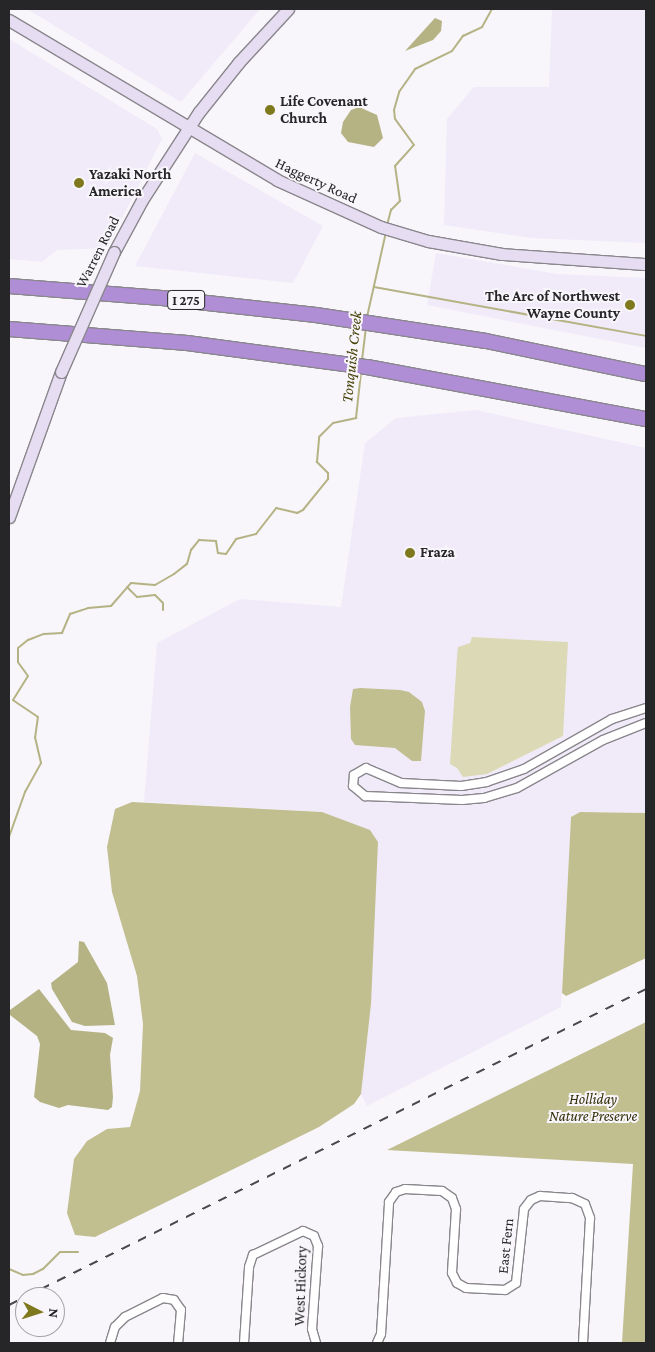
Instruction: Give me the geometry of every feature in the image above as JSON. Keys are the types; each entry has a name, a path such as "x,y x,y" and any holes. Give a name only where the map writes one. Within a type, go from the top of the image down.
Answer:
{"highway":[{"name":"I 275","path":"9,286 232,305 366,322 486,341 646,374"},
{"path":"9,330 187,343 362,366 646,419"}],"main road":[{"name":"Warren Road","path":"9,517 61,372 114,252 188,128 239,62 288,9"},
{"name":"Haggerty Road","path":"9,20 188,128 296,190 387,229 428,241 502,254 646,264"}],"street":[{"path":"646,708 597,727 524,769 496,780 461,786 401,783 366,768 354,775 353,786 360,794 400,798 462,800 497,795 530,782 603,740 646,723"},
{"path":"597,727 603,740"},
{"path":"400,798 401,783"},
{"name":"East Fern","path":"377,1343 381,1334 388,1206 392,1196 406,1189 442,1191 452,1198 456,1209 452,1273 457,1283 466,1288 505,1290 516,1283 524,1209 531,1200 540,1196 572,1198 585,1204 590,1218 583,1343"},
{"name":"West Hickory","path":"244,1343 253,1255 303,1231 314,1236 318,1246 312,1329 316,1343"},
{"path":"110,1343 115,1327 125,1317 163,1298 174,1300 181,1310 178,1343"}],"shaded area":[{"path":"27,9 260,9 181,102"},
{"path":"552,9 646,9 646,243 531,238 444,225 447,119 474,87 549,87"},
{"path":"435,18 442,21 441,31 433,40 405,51"},
{"path":"9,39 157,129 162,139 107,248 57,250 42,262 9,259"},
{"path":"359,107 377,115 383,138 374,147 348,142 341,133 343,122 351,110"},
{"path":"195,153 323,226 293,283 135,266"},
{"path":"436,253 557,274 646,278 646,348 427,305"},
{"path":"476,410 646,448 646,813 580,812 571,817 561,1007 367,1106 361,1094 371,1004 322,812 144,802 157,643 240,599 341,607 365,443 396,418"},
{"path":"472,637 568,642 563,736 487,774 463,777 457,768 450,764 458,647 470,643"},
{"path":"79,941 84,942 107,983 115,1025 85,1026 72,1022 52,989 51,983 78,962"},
{"path":"39,989 71,1030 105,1033 113,1038 110,1055 113,1097 112,1107 108,1110 68,1105 59,1108 40,1102 34,1097 40,1044 37,1036 10,1015 10,1010"}],"green space":[{"path":"353,689 409,692 422,702 425,711 421,761 412,761 395,748 355,745 351,739 350,707"},
{"path":"132,802 322,812 370,830 378,842 371,1004 361,1094 354,1104 319,1127 95,1237 75,1235 67,1213 74,1159 87,1141 107,1129 130,1127 140,1091 143,1024 137,976 112,892 107,847 115,809"},
{"path":"580,812 646,813 646,958 566,996 562,993 571,817"},
{"name":"Holliday Nature Preserve","path":"646,1022 646,1343 622,1343 633,1164 387,1150"}],"waterway":[{"name":"Tonquish Creek","path":"387,225 391,210 400,201 395,166 414,145 395,119 394,110 399,92 415,69 452,51 463,36 482,27 492,9"},
{"name":"Tonquish Creek","path":"367,317 386,232"},
{"path":"374,287 646,336"},
{"name":"Tonquish Creek","path":"362,360 366,327"},
{"name":"Tonquish Creek","path":"9,837 25,792 41,763 35,738 38,717 13,700 28,676 18,662 18,648 28,640 44,634 62,633 70,614 88,608 111,606 131,583 155,585 174,574 187,564 191,550 199,540 216,541 218,553 226,554 236,539 256,534 276,508 297,513 303,510 328,479 328,473 317,462 319,437 333,423 356,418 361,372"},
{"path":"127,587 137,597 155,595 163,603 163,610"},
{"path":"9,1269 23,1275 33,1274 43,1269 60,1252 78,1252"}],"railway":[{"path":"45,1287 646,989"},
{"path":"9,1305 15,1302"}],"place":[{"name":"Life Covenant Church","path":"270,110"},
{"name":"Yazaki North America","path":"79,183"},
{"name":"The Arc of Northwest Wayne County","path":"630,305"},
{"name":"Fraza","path":"410,553"}]}
